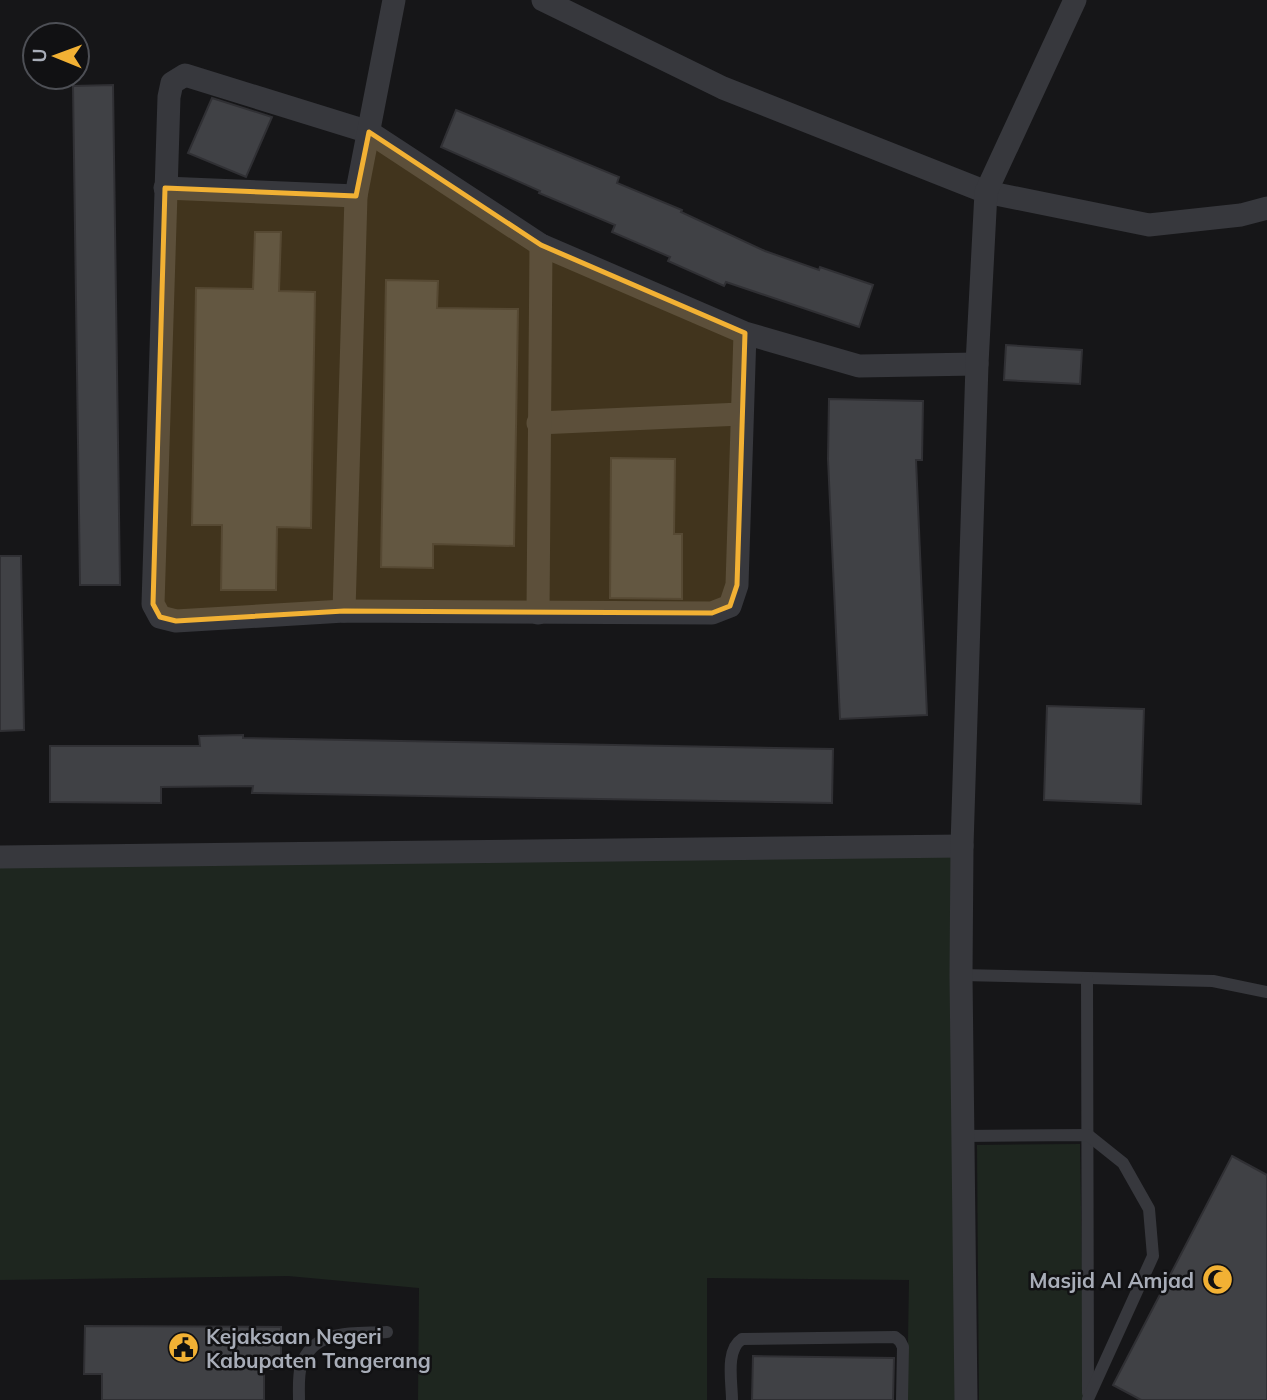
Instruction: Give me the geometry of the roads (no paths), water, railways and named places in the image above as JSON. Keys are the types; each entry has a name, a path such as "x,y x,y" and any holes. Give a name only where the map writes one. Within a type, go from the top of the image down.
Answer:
{"street":[{"path":"344,611 356,196 394,0"},
{"path":"544,0 723,88 986,192 1149,225 1241,215 1267,208"},
{"path":"966,1400 962,846 977,364 986,192 1075,0"},
{"path":"745,333 737,585 730,606 712,614 344,611 176,621 160,617 153,604 169,97 172,83 185,75 369,132 541,245 745,333 859,366 977,364"},
{"path":"165,188 356,196"},
{"path":"538,613 541,245"},
{"path":"538,424 741,414"},
{"path":"0,857 962,846"}],"lane":[{"path":"961,975 1213,981 1267,992"},
{"path":"1087,978 1088,1399"},
{"path":"962,1136 1088,1135 1123,1163 1149,1209 1153,1256 1088,1399"},
{"path":"299,1400 300,1367 312,1346 329,1336 387,1332"},
{"path":"732,1400 732,1352 736,1343 742,1339 895,1337 903,1347 902,1400"}],"place":[{"name":"Masjid Al Amjad","path":"1217,1280"},
{"name":"Kejaksaan Negeri Kabupaten Tangerang","path":"183,1348"}]}
